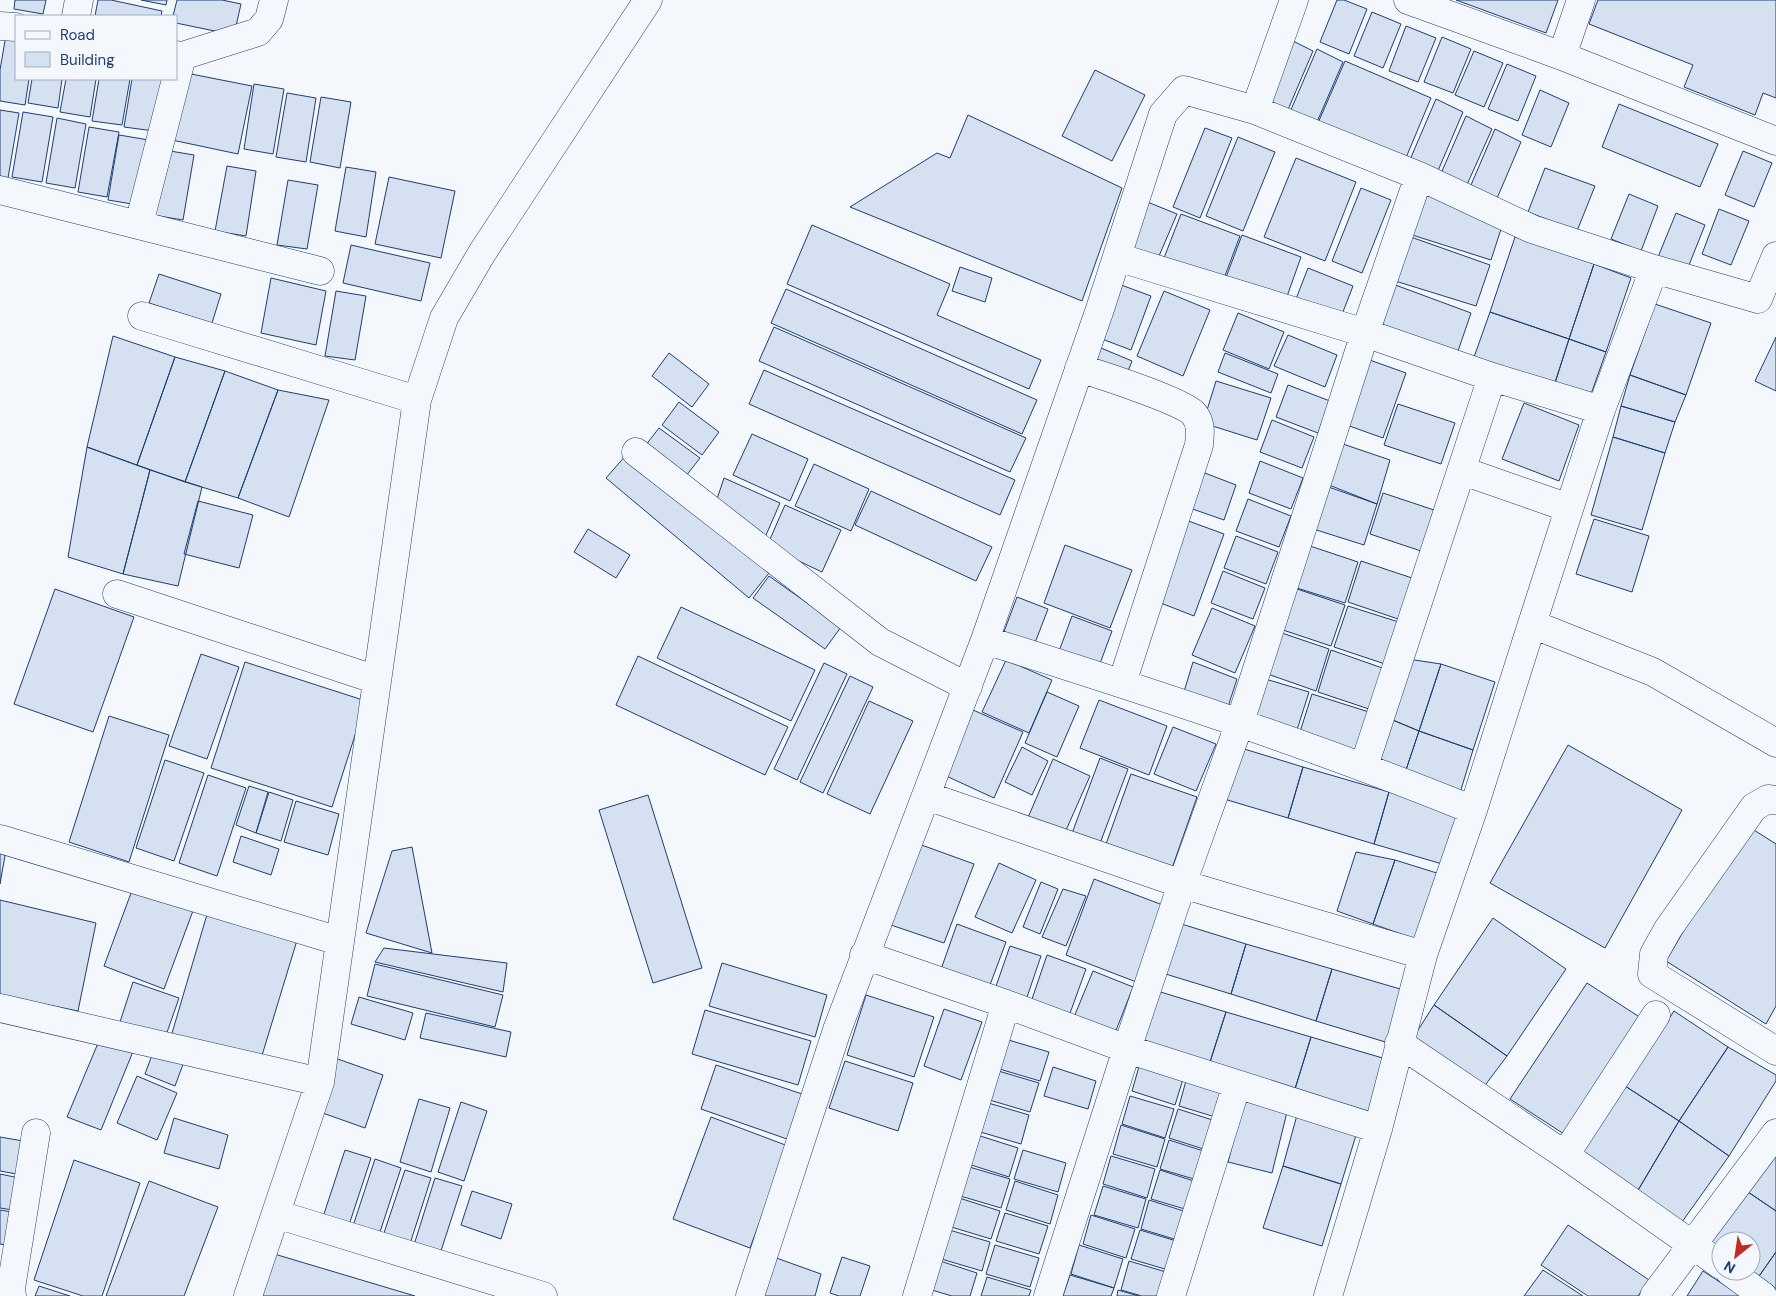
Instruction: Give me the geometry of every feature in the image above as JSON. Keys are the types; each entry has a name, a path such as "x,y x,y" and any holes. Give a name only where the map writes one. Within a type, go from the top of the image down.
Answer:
{"street":[{"path":"76,15 79,0"},
{"path":"179,56 258,32 270,19 274,0"},
{"path":"248,1296 320,1082 417,400 444,318 482,253 648,0"},
{"path":"1255,110 1294,0"},
{"path":"1408,0 1562,56 1776,141"},
{"path":"1562,56 1581,0"},
{"path":"0,26 15,27"},
{"path":"139,224 173,80"},
{"path":"750,1296 837,1030 864,955 986,640 1117,257 1163,114 1184,90 1255,110 1419,176 1532,229 1654,269 1758,299 1776,256"},
{"path":"1048,1296 1127,1049 1182,884 1240,722 1365,333 1419,176"},
{"path":"0,190 320,271"},
{"path":"1117,257 1365,333 1492,377 1600,410"},
{"path":"1328,1296 1378,1129 1423,955 1473,810 1600,410 1654,269"},
{"path":"142,316 417,400"},
{"path":"1079,368 1175,403 1193,412 1201,427 1199,445 1122,683"},
{"path":"1364,766 1463,471 1492,377"},
{"path":"636,452 880,642 968,687"},
{"path":"1463,471 1569,508"},
{"path":"117,594 377,680"},
{"path":"1532,624 1653,672 1776,743"},
{"path":"986,640 1240,722 1364,766 1473,810"},
{"path":"927,796 1182,884 1423,955"},
{"path":"1773,1042 1652,974 1654,954 1668,930 1754,807 1768,799 1776,800"},
{"path":"0,839 339,941"},
{"path":"864,955 1006,1004 1127,1049 1378,1129"},
{"path":"918,1296 1006,1004"},
{"path":"0,1008 320,1082"},
{"path":"1565,1155 1656,1015"},
{"path":"1399,1043 1565,1155 1711,1258"},
{"path":"1171,1296 1237,1084"},
{"path":"7,1290 36,1132"},
{"path":"1654,1296 1691,1244 1776,1133"},
{"path":"276,1214 543,1296"},
{"path":"1743,1281 1764,1296"}],"building":[{"path":"15,0 46,0 43,14 14,9"},
{"path":"98,0 111,0 162,11 161,15 95,15"},
{"path":"141,0 167,0 166,5"},
{"path":"177,0 222,0 241,4 234,35 178,23 178,15 173,15"},
{"path":"1337,0 1344,0 1367,9 1349,54 1320,42"},
{"path":"1456,0 1558,0 1546,33"},
{"path":"1598,0 1776,0 1776,98 1763,93 1755,115 1684,87 1693,65 1589,24"},
{"path":"1372,12 1401,24 1383,68 1354,56"},
{"path":"1406,26 1436,38 1418,82 1389,71"},
{"path":"6,35 15,37 15,80 29,80 25,105 0,101 0,70"},
{"path":"1442,37 1471,49 1453,93 1424,82"},
{"path":"1287,38 1313,51 1287,112 1262,101"},
{"path":"1317,49 1343,62 1317,122 1290,112"},
{"path":"1474,51 1503,63 1484,107 1455,95"},
{"path":"1345,61 1431,98 1405,160 1318,123"},
{"path":"1507,64 1536,76 1518,121 1488,109"},
{"path":"1095,70 1145,95 1112,161 1062,136"},
{"path":"186,73 252,86 238,154 172,140"},
{"path":"32,80 62,80 58,108 28,103"},
{"path":"66,80 96,80 90,117 60,112"},
{"path":"99,80 130,80 122,125 92,121"},
{"path":"132,80 162,80 154,131 124,127"},
{"path":"254,84 284,89 273,154 244,149"},
{"path":"1540,90 1569,103 1551,147 1522,135"},
{"path":"287,93 316,98 306,162 276,157"},
{"path":"321,97 351,102 340,168 310,162"},
{"path":"1436,99 1463,112 1437,173 1409,162"},
{"path":"1619,104 1718,144 1700,187 1602,147"},
{"path":"0,110 19,113 8,178 0,176"},
{"path":"23,112 53,117 42,182 12,177"},
{"path":"968,115 1122,188 1082,301 850,207 937,153 950,158"},
{"path":"1466,116 1492,129 1465,189 1439,178"},
{"path":"57,118 86,124 75,188 46,183"},
{"path":"89,127 119,132 107,197 78,192"},
{"path":"1205,128 1232,138 1200,218 1173,207"},
{"path":"1495,129 1521,142 1495,203 1468,192"},
{"path":"119,135 149,140 138,205 108,200"},
{"path":"1238,137 1275,152 1243,231 1206,216"},
{"path":"164,150 194,155 183,220 153,215"},
{"path":"1743,151 1772,163 1754,207 1725,195"},
{"path":"1296,158 1356,182 1325,261 1264,237"},
{"path":"227,166 256,171 246,236 215,231"},
{"path":"346,167 376,172 366,237 335,231"},
{"path":"1545,168 1595,186 1577,231 1528,212"},
{"path":"389,177 455,191 441,258 375,244"},
{"path":"288,180 318,185 307,249 277,245"},
{"path":"1361,188 1391,200 1362,273 1332,261"},
{"path":"1424,189 1504,220 1491,260 1406,233"},
{"path":"1629,194 1658,206 1641,251 1611,239"},
{"path":"1145,201 1177,214 1156,263 1124,250"},
{"path":"1719,209 1749,221 1731,265 1702,254"},
{"path":"1676,213 1705,225 1687,270 1658,257"},
{"path":"1181,214 1240,236 1223,281 1164,258"},
{"path":"812,225 950,284 937,315 1041,360 1029,389 787,284"},
{"path":"1242,235 1301,257 1285,302 1225,280"},
{"path":"1408,236 1490,265 1476,306 1392,280"},
{"path":"1515,237 1594,264 1569,339 1490,312"},
{"path":"351,245 430,263 421,301 343,283"},
{"path":"1594,264 1631,278 1606,352 1569,339"},
{"path":"960,267 992,278 985,302 952,291"},
{"path":"1308,268 1353,286 1341,317 1296,299"},
{"path":"159,274 221,294 212,323 149,303"},
{"path":"271,278 326,291 316,345 261,333"},
{"path":"1113,282 1151,296 1131,350 1094,336"},
{"path":"1390,283 1471,313 1457,354 1372,328"},
{"path":"786,289 1037,400 1022,434 771,323"},
{"path":"336,291 366,296 355,360 325,356"},
{"path":"1164,291 1210,310 1183,376 1137,356"},
{"path":"1655,304 1711,323 1686,395 1630,375"},
{"path":"1490,312 1569,339 1554,386 1473,360"},
{"path":"1238,313 1284,332 1269,369 1223,350"},
{"path":"774,327 1026,438 1010,472 759,361"},
{"path":"1288,335 1337,355 1325,387 1274,366"},
{"path":"113,336 175,357 137,465 87,447"},
{"path":"1776,337 1776,391 1755,381"},
{"path":"1569,339 1606,352 1590,397 1554,386"},
{"path":"1101,348 1132,361 1125,379 1093,367"},
{"path":"669,353 709,384 692,407 652,376"},
{"path":"1225,353 1278,374 1271,393 1218,372"},
{"path":"175,357 225,371 185,482 137,465"},
{"path":"1364,358 1406,373 1383,438 1341,423"},
{"path":"764,370 1015,480 1000,515 749,404"},
{"path":"225,371 278,390 238,498 185,482"},
{"path":"1630,375 1686,395 1675,422 1621,406"},
{"path":"1216,381 1271,398 1257,440 1203,423"},
{"path":"1288,385 1330,401 1318,433 1276,417"},
{"path":"278,390 329,400 289,517 238,498"},
{"path":"679,402 719,432 702,455 662,425"},
{"path":"1524,403 1579,425 1559,481 1502,459"},
{"path":"1398,404 1455,423 1441,464 1384,445"},
{"path":"1621,406 1675,422 1665,453 1613,437"},
{"path":"1272,420 1314,437 1302,468 1260,452"},
{"path":"659,428 700,458 682,481 642,450"},
{"path":"752,434 808,459 790,501 733,475"},
{"path":"1613,437 1665,453 1642,530 1591,515"},
{"path":"1337,442 1390,460 1377,504 1324,483"},
{"path":"87,447 150,470 123,574 68,557"},
{"path":"627,454 769,573 749,598 606,478"},
{"path":"1260,461 1303,478 1291,509 1249,493"},
{"path":"814,464 869,489 851,531 795,506"},
{"path":"150,470 202,487 178,586 123,574"},
{"path":"1197,470 1236,485 1224,520 1184,506"},
{"path":"724,478 780,503 763,542 715,505"},
{"path":"1320,484 1377,504 1364,545 1307,527"},
{"path":"871,491 992,547 976,581 855,525"},
{"path":"1383,493 1440,512 1427,553 1370,534"},
{"path":"1248,499 1291,516 1279,547 1236,531"},
{"path":"198,501 253,515 239,568 184,554"},
{"path":"785,505 841,530 822,572 767,546"},
{"path":"1183,519 1224,534 1194,616 1153,600"},
{"path":"1594,519 1649,536 1632,592 1576,574"},
{"path":"588,529 630,555 616,578 574,552"},
{"path":"1236,536 1278,552 1266,584 1224,568"},
{"path":"1301,543 1358,562 1345,603 1287,585"},
{"path":"1065,545 1132,570 1110,628 1044,603"},
{"path":"1361,561 1418,580 1404,621 1348,602"},
{"path":"1223,571 1265,588 1253,619 1211,603"},
{"path":"769,576 841,627 825,649 753,598"},
{"path":"1288,586 1345,605 1331,646 1274,627"},
{"path":"55,589 134,617 93,732 14,704"},
{"path":"1017,597 1048,609 1033,648 1002,637"},
{"path":"1348,606 1405,624 1391,666 1334,647"},
{"path":"681,607 815,670 791,721 657,658"},
{"path":"1212,608 1255,626 1235,673 1192,655"},
{"path":"1072,616 1112,631 1098,669 1058,654"},
{"path":"1273,630 1329,649 1316,691 1259,671"},
{"path":"1331,650 1388,670 1375,711 1318,692"},
{"path":"201,654 239,667 207,759 169,746"},
{"path":"638,656 788,727 765,775 616,705"},
{"path":"1408,659 1441,664 1419,731 1388,718"},
{"path":"1006,660 1052,680 1029,733 982,712"},
{"path":"245,662 366,701 332,807 211,768"},
{"path":"1193,662 1237,679 1226,713 1183,695"},
{"path":"824,663 847,674 797,780 774,769"},
{"path":"1441,664 1495,682 1473,750 1419,731"},
{"path":"850,676 873,687 823,793 800,782"},
{"path":"1262,678 1309,692 1296,733 1250,717"},
{"path":"1047,692 1079,706 1057,757 1025,743"},
{"path":"1312,694 1369,712 1355,754 1299,735"},
{"path":"1099,700 1167,726 1149,775 1080,748"},
{"path":"869,701 913,721 870,814 827,794"},
{"path":"973,710 1023,732 994,798 944,775"},
{"path":"109,716 169,735 129,862 69,842"},
{"path":"1388,718 1419,731 1404,776 1374,763"},
{"path":"1173,727 1216,744 1196,791 1154,774"},
{"path":"1419,731 1473,750 1460,793 1404,776"},
{"path":"1568,745 1682,810 1605,948 1490,883"},
{"path":"1022,747 1048,761 1032,795 1005,782"},
{"path":"1241,748 1303,767 1288,818 1224,799"},
{"path":"1100,758 1128,769 1099,846 1071,836"},
{"path":"1053,759 1090,776 1063,837 1027,820"},
{"path":"165,760 204,773 174,861 136,848"},
{"path":"1303,767 1389,792 1374,844 1288,818"},
{"path":"1131,774 1197,797 1171,871 1105,847"},
{"path":"208,775 246,788 217,876 179,863"},
{"path":"249,786 268,792 256,833 236,825"},
{"path":"269,792 293,800 281,841 256,833"},
{"path":"1389,792 1464,814 1449,866 1374,844"},
{"path":"648,795 702,968 653,983 599,810"},
{"path":"296,801 339,814 328,855 284,842"},
{"path":"1746,825 1776,844 1776,1006 1766,1024 1666,961"},
{"path":"241,836 279,849 271,875 233,862"},
{"path":"916,843 974,864 944,943 888,924"},
{"path":"412,847 432,953 366,933 392,851"},
{"path":"0,849 6,850 0,884"},
{"path":"1356,852 1395,860 1373,924 1337,911"},
{"path":"1395,860 1440,874 1418,940 1373,924"},
{"path":"999,863 1036,880 1012,933 975,917"},
{"path":"1094,879 1168,907 1139,983 1066,955"},
{"path":"1041,882 1058,889 1040,934 1023,927"},
{"path":"134,885 194,908 164,989 104,966"},
{"path":"1063,889 1086,896 1066,946 1042,937"},
{"path":"0,900 96,923 78,1011 0,995"},
{"path":"208,911 298,937 260,1062 170,1040"},
{"path":"1493,918 1566,969 1507,1056 1434,1005"},
{"path":"1175,922 1246,944 1231,994 1159,972"},
{"path":"957,924 1006,942 987,993 939,975"},
{"path":"1246,944 1332,969 1316,1021 1231,994"},
{"path":"1010,946 1041,956 1025,1003 994,992"},
{"path":"384,948 507,963 503,992 375,962"},
{"path":"1047,955 1086,969 1069,1016 1031,1002"},
{"path":"722,963 827,995 815,1037 709,1006"},
{"path":"375,964 503,995 495,1027 367,996"},
{"path":"1332,969 1407,991 1392,1044 1316,1021"},
{"path":"1093,971 1133,987 1115,1033 1074,1017"},
{"path":"133,982 179,998 164,1041 119,1025"},
{"path":"1587,983 1641,1018 1564,1134 1510,1099"},
{"path":"1154,990 1226,1012 1210,1062 1138,1040"},
{"path":"866,995 934,1017 914,1077 847,1055"},
{"path":"359,997 413,1013 405,1040 351,1024"},
{"path":"1434,1005 1507,1056 1483,1088 1411,1041"},
{"path":"944,1009 982,1022 961,1080 924,1066"},
{"path":"705,1010 811,1041 798,1085 692,1054"},
{"path":"1674,1011 1728,1047 1679,1121 1625,1086"},
{"path":"1226,1012 1311,1037 1295,1089 1210,1062"},
{"path":"426,1013 511,1032 506,1057 420,1038"},
{"path":"101,1036 134,1049 101,1130 67,1117"},
{"path":"1311,1037 1386,1059 1371,1112 1295,1089"},
{"path":"1005,1039 1049,1052 1040,1081 996,1068"},
{"path":"155,1047 185,1059 175,1086 145,1074"},
{"path":"1728,1047 1776,1075 1776,1081 1729,1156 1679,1121"},
{"path":"335,1058 383,1075 365,1128 317,1111"},
{"path":"845,1061 913,1083 898,1131 829,1108"},
{"path":"1140,1063 1184,1076 1175,1105 1132,1091"},
{"path":"716,1065 802,1094 787,1139 701,1109"},
{"path":"1053,1067 1096,1081 1088,1109 1044,1096"},
{"path":"995,1070 1039,1083 1030,1112 986,1099"},
{"path":"137,1076 177,1093 157,1140 117,1123"},
{"path":"1187,1077 1231,1091 1222,1119 1179,1106"},
{"path":"1625,1086 1679,1121 1637,1192 1581,1153"},
{"path":"1130,1096 1174,1109 1165,1138 1122,1124"},
{"path":"419,1099 450,1108 431,1172 400,1162"},
{"path":"1244,1101 1287,1112 1272,1173 1228,1162"},
{"path":"461,1102 487,1111 464,1181 438,1172"},
{"path":"985,1102 1029,1115 1021,1144 977,1131"},
{"path":"1178,1109 1222,1123 1213,1152 1169,1138"},
{"path":"1297,1115 1357,1132 1341,1184 1283,1166"},
{"path":"711,1117 788,1146 750,1248 673,1219"},
{"path":"174,1118 228,1135 219,1169 164,1153"},
{"path":"1679,1121 1729,1156 1682,1222 1637,1192"},
{"path":"1121,1125 1165,1139 1157,1167 1113,1154"},
{"path":"974,1134 1018,1148 1009,1177 965,1163"},
{"path":"0,1137 23,1141 17,1174 0,1171"},
{"path":"1169,1140 1213,1154 1204,1182 1160,1169"},
{"path":"345,1150 371,1158 348,1228 322,1220"},
{"path":"1023,1150 1066,1163 1058,1192 1014,1179"},
{"path":"1776,1151 1776,1211 1748,1192"},
{"path":"1111,1156 1155,1169 1147,1198 1103,1184"},
{"path":"375,1159 401,1168 378,1238 352,1229"},
{"path":"74,1160 140,1183 102,1296 83,1296 34,1280"},
{"path":"966,1166 1010,1179 1001,1208 957,1195"},
{"path":"1283,1166 1341,1184 1322,1246 1263,1228"},
{"path":"405,1170 431,1178 409,1247 382,1239"},
{"path":"1160,1170 1203,1184 1195,1212 1151,1199"},
{"path":"0,1174 19,1178 13,1210 0,1208"},
{"path":"435,1178 462,1186 439,1257 413,1248"},
{"path":"149,1181 218,1207 184,1296 106,1296"},
{"path":"1015,1181 1058,1195 1050,1224 1006,1210"},
{"path":"1103,1186 1146,1199 1138,1228 1094,1215"},
{"path":"472,1191 512,1204 501,1239 461,1225"},
{"path":"1748,1192 1776,1211 1776,1252 1761,1273 1761,1231 1718,1231"},
{"path":"956,1197 1000,1211 991,1239 948,1226"},
{"path":"1149,1200 1193,1214 1184,1242 1141,1229"},
{"path":"0,1210 12,1212 6,1245 0,1244"},
{"path":"1005,1213 1048,1226 1039,1254 996,1241"},
{"path":"1091,1215 1135,1229 1126,1258 1083,1244"},
{"path":"1568,1225 1649,1280 1638,1296 1588,1296 1541,1265"},
{"path":"946,1229 990,1242 982,1271 938,1258"},
{"path":"1140,1230 1183,1243 1175,1272 1131,1259"},
{"path":"995,1245 1039,1258 1030,1287 986,1274"},
{"path":"1079,1245 1123,1259 1114,1288 1071,1274"},
{"path":"1776,1252 1776,1292 1760,1281 1761,1273"},
{"path":"271,1253 415,1296 258,1296"},
{"path":"768,1255 821,1274 815,1296 754,1296"},
{"path":"842,1257 870,1266 860,1296 839,1296 830,1293"},
{"path":"934,1259 977,1273 970,1296 952,1296 925,1288"},
{"path":"1129,1261 1173,1274 1166,1296 1142,1296 1121,1290"},
{"path":"1543,1270 1583,1296 1524,1296"},
{"path":"1703,1271 1711,1276 1711,1281 1718,1281 1741,1296 1687,1296"},
{"path":"1070,1275 1114,1288 1111,1296 1063,1296"},
{"path":"987,1277 1031,1290 1029,1296 981,1296"},
{"path":"39,1286 70,1296 35,1296"},
{"path":"1118,1290 1139,1296 1117,1296"}]}
